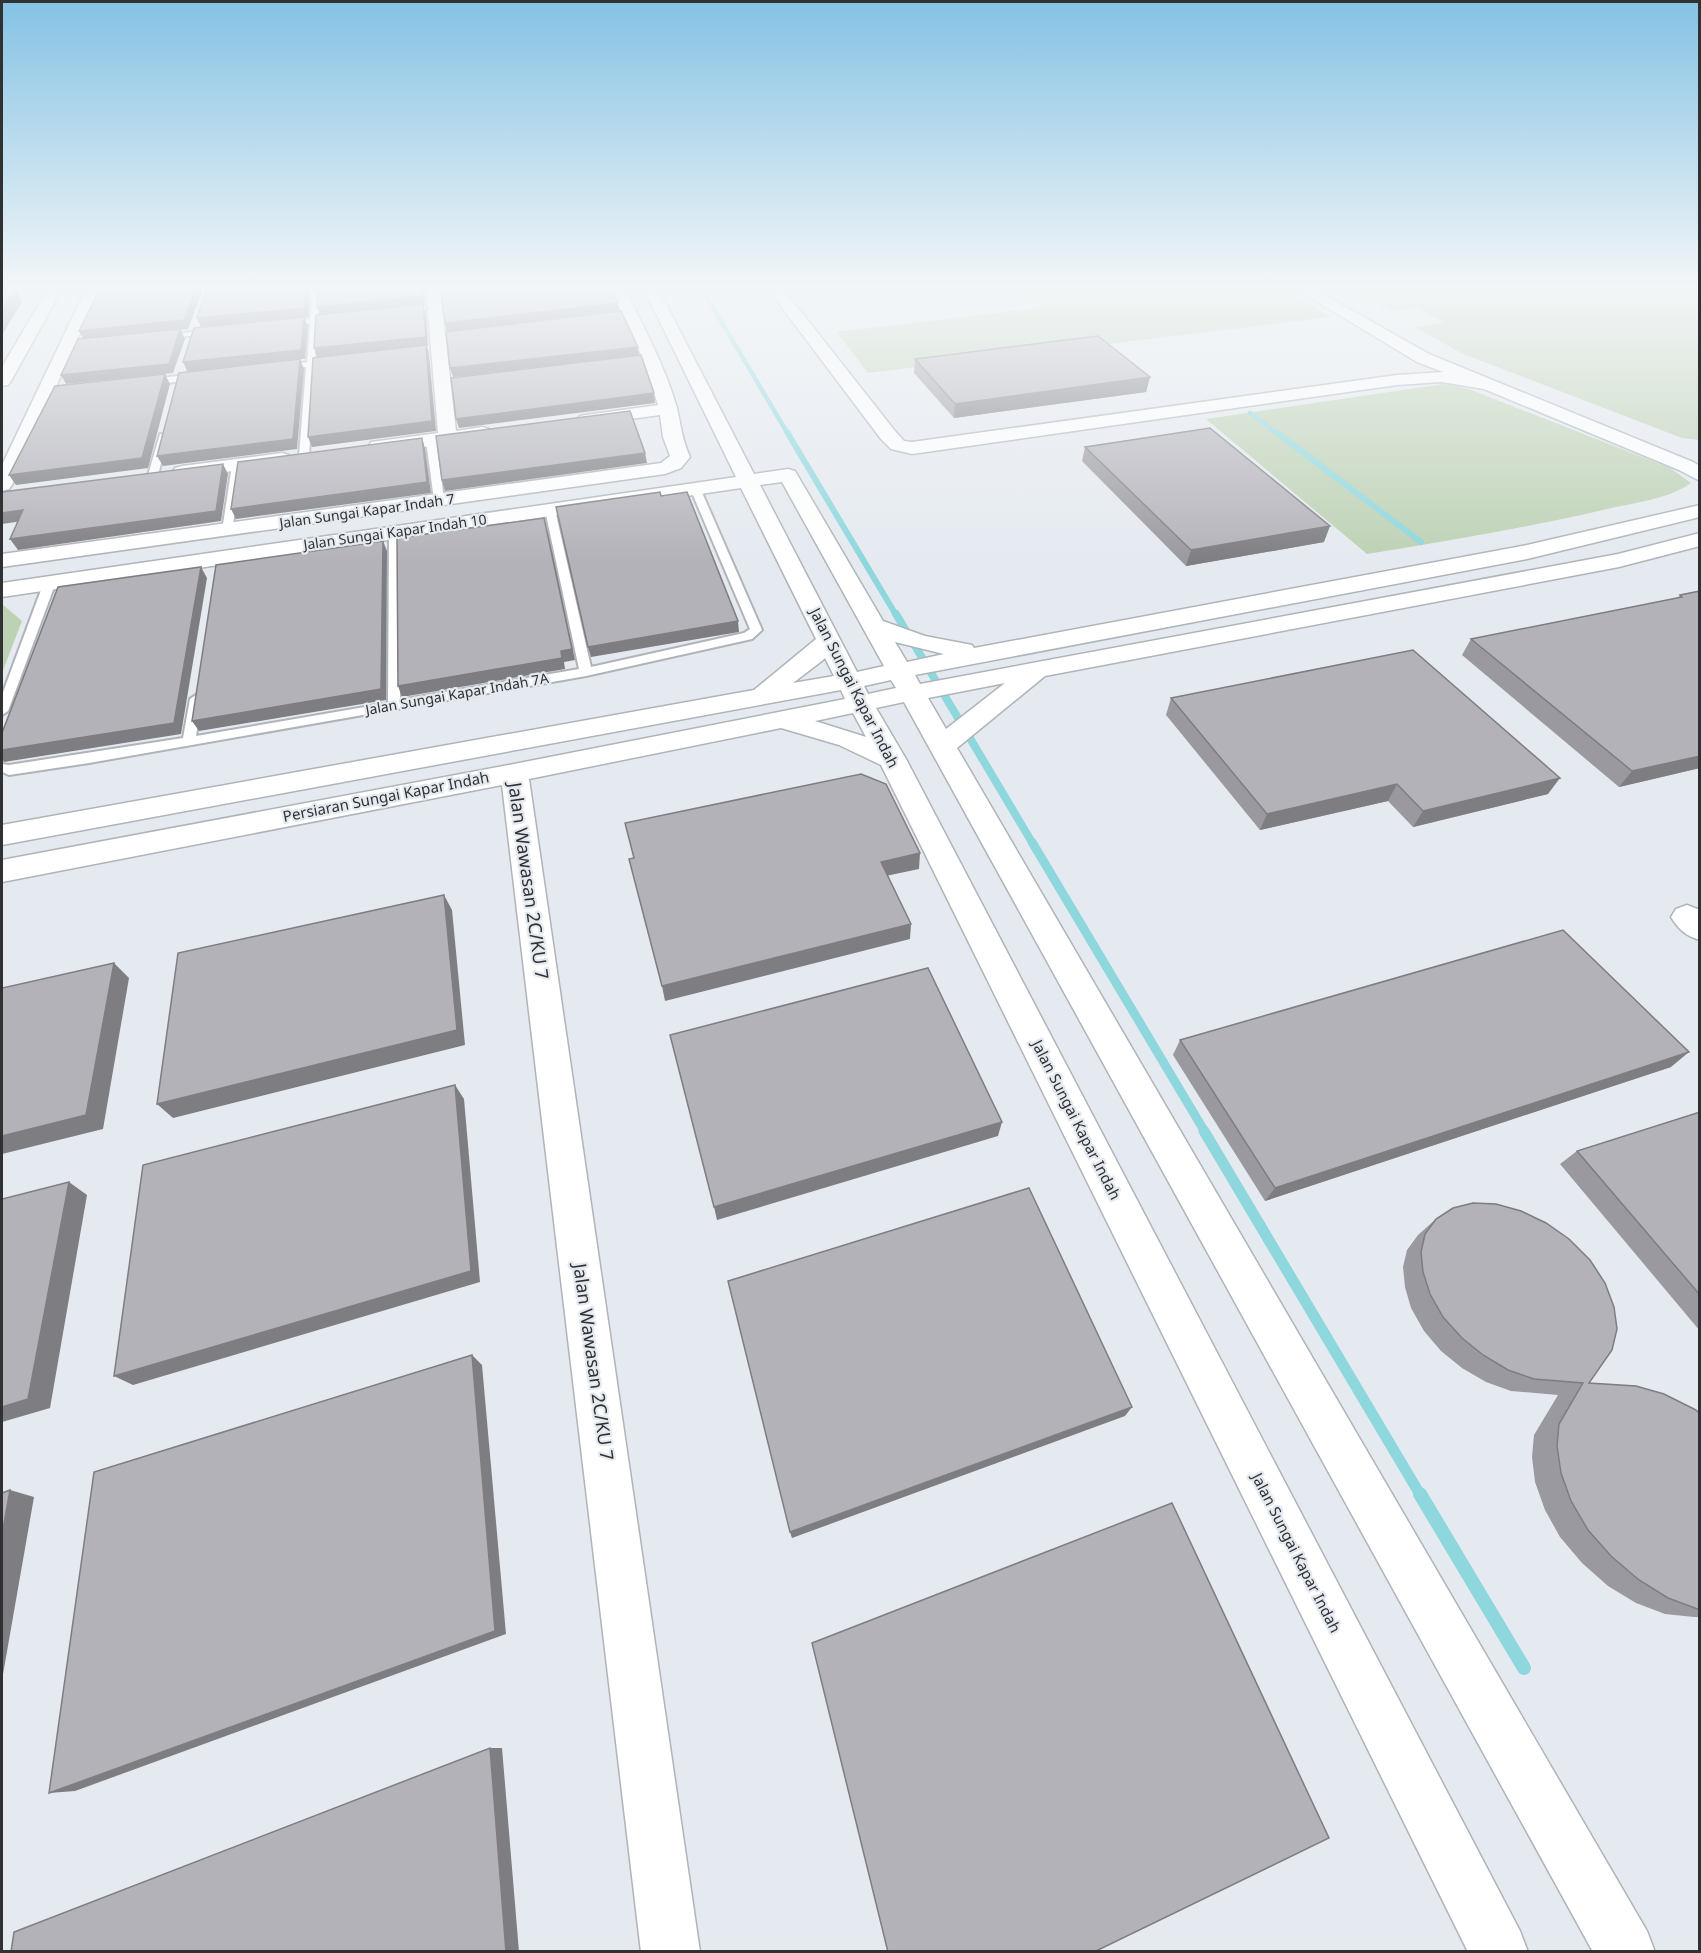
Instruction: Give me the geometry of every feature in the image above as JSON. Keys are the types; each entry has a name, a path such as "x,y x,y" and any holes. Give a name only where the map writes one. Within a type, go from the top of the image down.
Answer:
{"street":[{"path":"2,485 56,380"},
{"path":"440,439 447,380"},
{"path":"564,423 668,410 655,380"},
{"name":"Jalan Sungai Kapar Indah","path":"697,380 1500,1952"},
{"path":"846,380 888,435 898,445 912,448 1396,380"},
{"path":"1460,380 1483,384"},
{"path":"1474,380 1696,463"},
{"path":"1496,380 1696,463"},
{"name":"Jalan Sungai Kapar Indah 7","path":"2,561 664,468 674,464 680,457 672,437 668,410"},
{"path":"355,449 506,430"},
{"path":"131,478 324,453"},
{"name":"Jalan Sungai Kapar Indah 10","path":"2,590 50,582 217,564 394,532 788,474 873,625"},
{"path":"2,495 22,492"},
{"path":"914,681 951,660 1527,552 1700,511"},
{"path":"914,681 961,684 1038,670 1619,560 1700,538"},
{"path":"873,625 904,638 932,646 965,650 1004,650"},
{"path":"873,625 914,681 942,746 1626,1952"},
{"path":"760,697 814,655 829,639"},
{"path":"942,746 1038,670"},
{"name":"Persiaran Sungai Kapar Indah","path":"2,835 760,697 855,693 914,681"},
{"name":"Persiaran Sungai Kapar Indah","path":"2,871 784,720 855,693"},
{"path":"784,720 848,739 892,759"},
{"name":"Jalan Wawasan 2C/KU 7","path":"514,773 671,1952"}],"lane":[{"path":"134,384 154,380"},
{"path":"175,390 178,380"},
{"path":"304,456 309,380"},
{"path":"153,476 167,422"},
{"path":"439,500 440,439"},
{"path":"227,531 237,465"},
{"name":"Jalan Sungai Kapar Indah 7A","path":"2,768 9,770 89,759 394,706 586,672 748,636 756,630 695,488"},
{"path":"550,510 586,672"},
{"path":"394,532 394,706"},
{"path":"2,711 50,582"},
{"path":"189,741 198,684"}],"green space":[{"path":"1532,380 1699,380 1699,440 1682,438"},
{"path":"1444,384 1469,389 1670,468 1691,483 1671,493 1637,503 1515,528 1367,554 1206,419"},
{"path":"2,604 22,621 2,673"}],"building":[{"path":"109,380 163,380 142,458 9,475 55,386"},
{"path":"177,380 298,380 293,439 157,456"},
{"path":"312,380 429,380 432,421 308,437"},
{"path":"451,380 650,380 654,393 456,419"},
{"path":"934,380 1127,380 955,404"},
{"path":"630,411 645,453 442,480 436,436"},
{"path":"1210,428 1330,526 1191,550 1085,447"},
{"path":"422,438 427,482 231,509 238,462"},
{"path":"223,464 216,511 10,539 23,510 2,513 2,492"},
{"path":"660,492 661,496 687,492 738,621 588,647 556,507"},
{"path":"544,518 572,649 561,651 562,658 398,686 397,538"},
{"path":"383,541 381,689 192,721 216,565"},
{"path":"201,567 174,723 2,750 2,733 58,587"},
{"path":"1700,591 1700,756 1632,771 1471,639 1682,597 1680,595"},
{"path":"1413,650 1560,778 1423,811 1397,784 1267,814 1171,698"},
{"path":"861,774 886,784 920,853 881,862 911,924 662,986 629,859 634,858 625,823"},
{"path":"444,895 457,1030 157,1104 178,953"},
{"path":"1563,930 1689,1052 1275,1188 1180,1040"},
{"path":"114,963 86,1115 2,1136 2,988"},
{"path":"928,968 1002,1122 714,1207 670,1035"},
{"path":"455,1085 471,1271 114,1376 143,1165"},
{"path":"1700,1112 1700,1295 1577,1151"},
{"path":"69,1182 28,1399 2,1407 2,1199"},
{"path":"1029,1188 1132,1407 790,1532 728,1281"},
{"path":"1473,1203 1496,1204 1521,1211 1546,1223 1569,1239 1590,1260 1605,1283 1614,1307 1617,1329 1612,1350 1589,1383 1636,1386 1664,1394 1700,1413 1700,1610 1668,1598 1639,1580 1611,1556 1588,1530 1571,1501 1561,1473 1557,1446 1559,1424 1583,1383 1534,1379 1508,1370 1483,1355 1462,1338 1443,1317 1430,1294 1423,1272 1421,1252 1425,1234 1436,1219 1453,1208"},
{"path":"472,1355 495,1631 49,1793 94,1472"},
{"path":"10,1490 2,1535 2,1493"},
{"path":"1172,1503 1329,1838 1094,1952 888,1952 812,1643"},
{"path":"490,1748 506,1952 11,1952 14,1932"}],"waterway":[{"path":"756,380 788,434"},
{"path":"1250,413 1278,434"},
{"path":"787,432 896,615"},
{"path":"1276,432 1421,542"},
{"path":"896,614 1033,844"},
{"path":"1032,842 1205,1132"},
{"path":"1204,1131 1421,1496"},
{"path":"1420,1494 1524,1668"}]}
